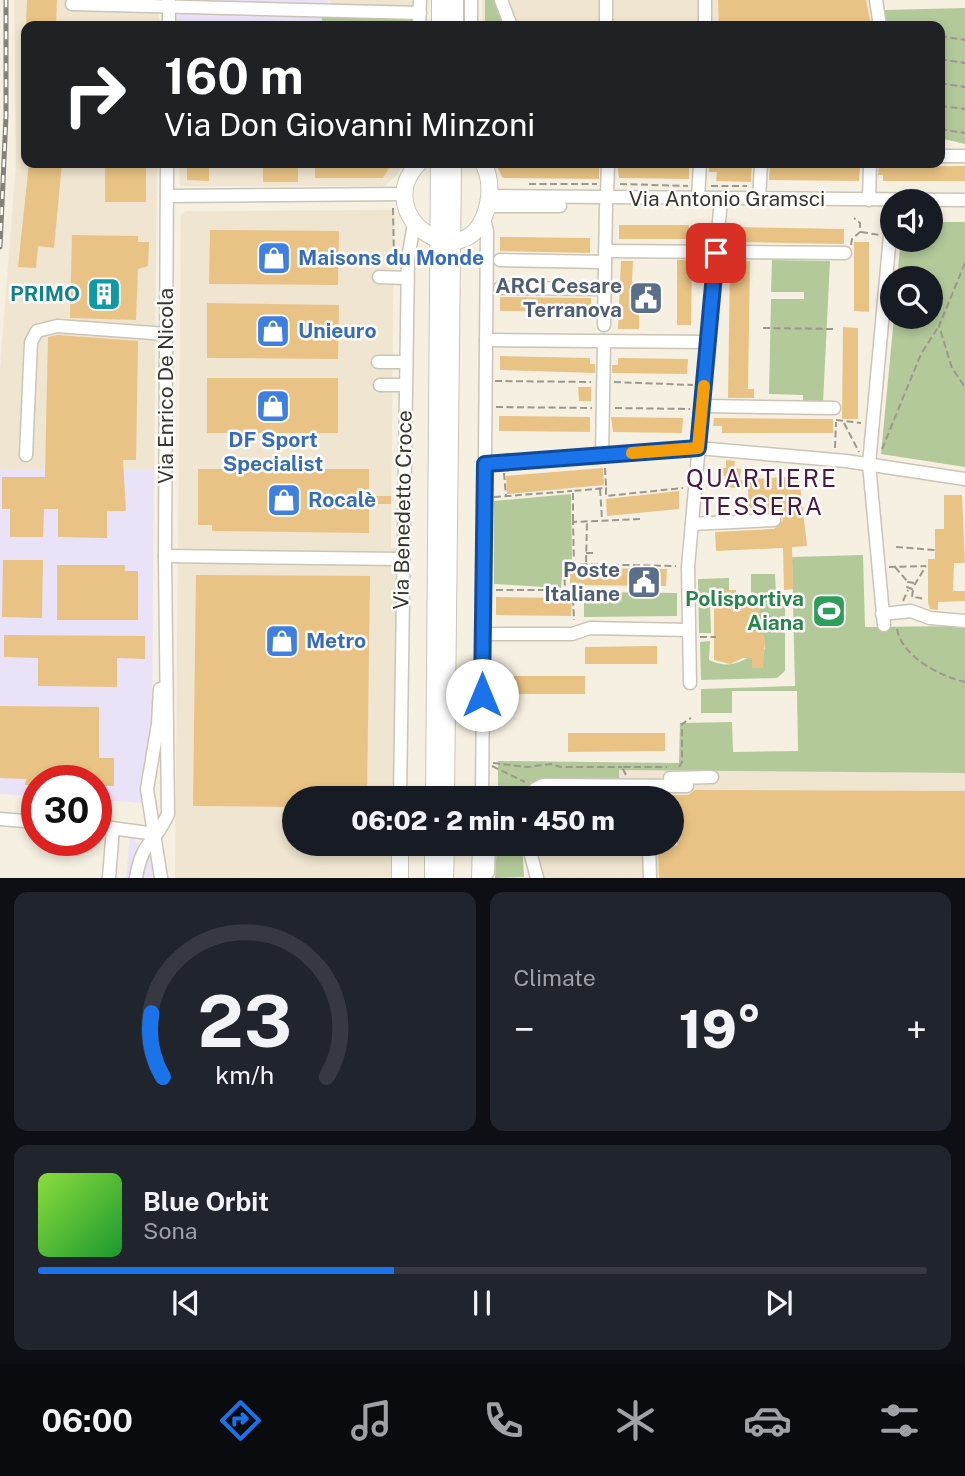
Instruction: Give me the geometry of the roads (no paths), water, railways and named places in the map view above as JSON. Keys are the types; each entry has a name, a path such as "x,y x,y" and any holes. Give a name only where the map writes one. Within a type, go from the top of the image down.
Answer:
{"main road":[{"path":"440,0 440,21"},
{"path":"455,0 455,21"},
{"path":"414,168 399,195 414,223 445,241 474,234 487,207 488,175 485,168"},
{"path":"439,168 445,241 446,786"},
{"path":"434,786 445,241 452,168"},
{"path":"400,856 401,877"},
{"path":"433,856 433,877"},
{"path":"445,877 446,856"},
{"path":"481,856 481,877"}],"street":[{"path":"471,0 471,21"},
{"path":"500,0 509,21"},
{"path":"606,0 606,21"},
{"path":"705,0 705,21"},
{"path":"876,0 879,21"},
{"path":"72,4 169,4 420,13"},
{"path":"945,156 965,156"},
{"name":"Via Enrico De Nicola","path":"156,834 168,814 165,577 167,168"},
{"path":"604,324 608,168"},
{"path":"698,198 700,168"},
{"path":"759,199 761,168"},
{"path":"869,200 870,168"},
{"path":"167,195 399,195"},
{"name":"Via Antonio Gramsci","path":"487,207 698,198 721,203 759,199 880,200"},
{"name":"Via Antonio Gramsci","path":"943,200 965,200"},
{"name":"Via Antonio Gramsci","path":"607,202 880,208"},
{"path":"690,683 684,567 692,524 721,203"},
{"path":"482,786 487,207"},
{"path":"943,208 965,209"},
{"name":"Via Benedetto Croce","path":"400,786 407,278 414,223"},
{"path":"889,252 869,464 879,566 888,623 911,611 931,619 965,621"},
{"path":"500,260 716,253 845,253"},
{"path":"379,278 407,278"},
{"path":"500,288 605,289"},
{"path":"26,455 31,342 37,331 57,326 167,334"},
{"path":"486,340 708,342"},
{"path":"603,461 604,341"},
{"path":"378,362 406,362"},
{"path":"380,385 405,385"},
{"path":"702,406 835,415"},
{"path":"485,464 603,461 698,448 869,464 965,480"},
{"path":"692,524 774,520"},
{"path":"165,556 402,559"},
{"name":"Via Enrico De Nicola","path":"161,877 147,789 158,724 165,577"},
{"path":"482,634 572,634 590,628 689,634"},
{"path":"482,766 490,778 490,786"},
{"path":"548,786 626,782 639,778 712,777"},
{"path":"626,782 635,786"},
{"path":"0,819 21,821"},
{"path":"109,877 113,828 156,834"},
{"path":"136,877 143,847 156,834"},
{"path":"481,877 488,872 489,856"},
{"path":"528,856 528,877"},
{"path":"531,856 537,877"},
{"path":"649,856 650,877"}],"railway":[{"path":"0,247 6,116 6,0"}],"place":[{"name":"Maisons du Monde","path":"274,258"},
{"name":"PRIMO","path":"104,294"},
{"name":"ARCI Cesare Terranova","path":"646,298"},
{"name":"Unieuro","path":"273,331"},
{"name":"DF Sport Specialist","path":"273,406"},
{"name":"Rocalè","path":"284,500"},
{"name":"Poste Italiane","path":"644,582"},
{"name":"Polisportiva Aiana","path":"829,611"},
{"name":"Metro","path":"282,641"}],"district":[{"name":"QUARTIERE TESSERA","path":"762,493"}]}
